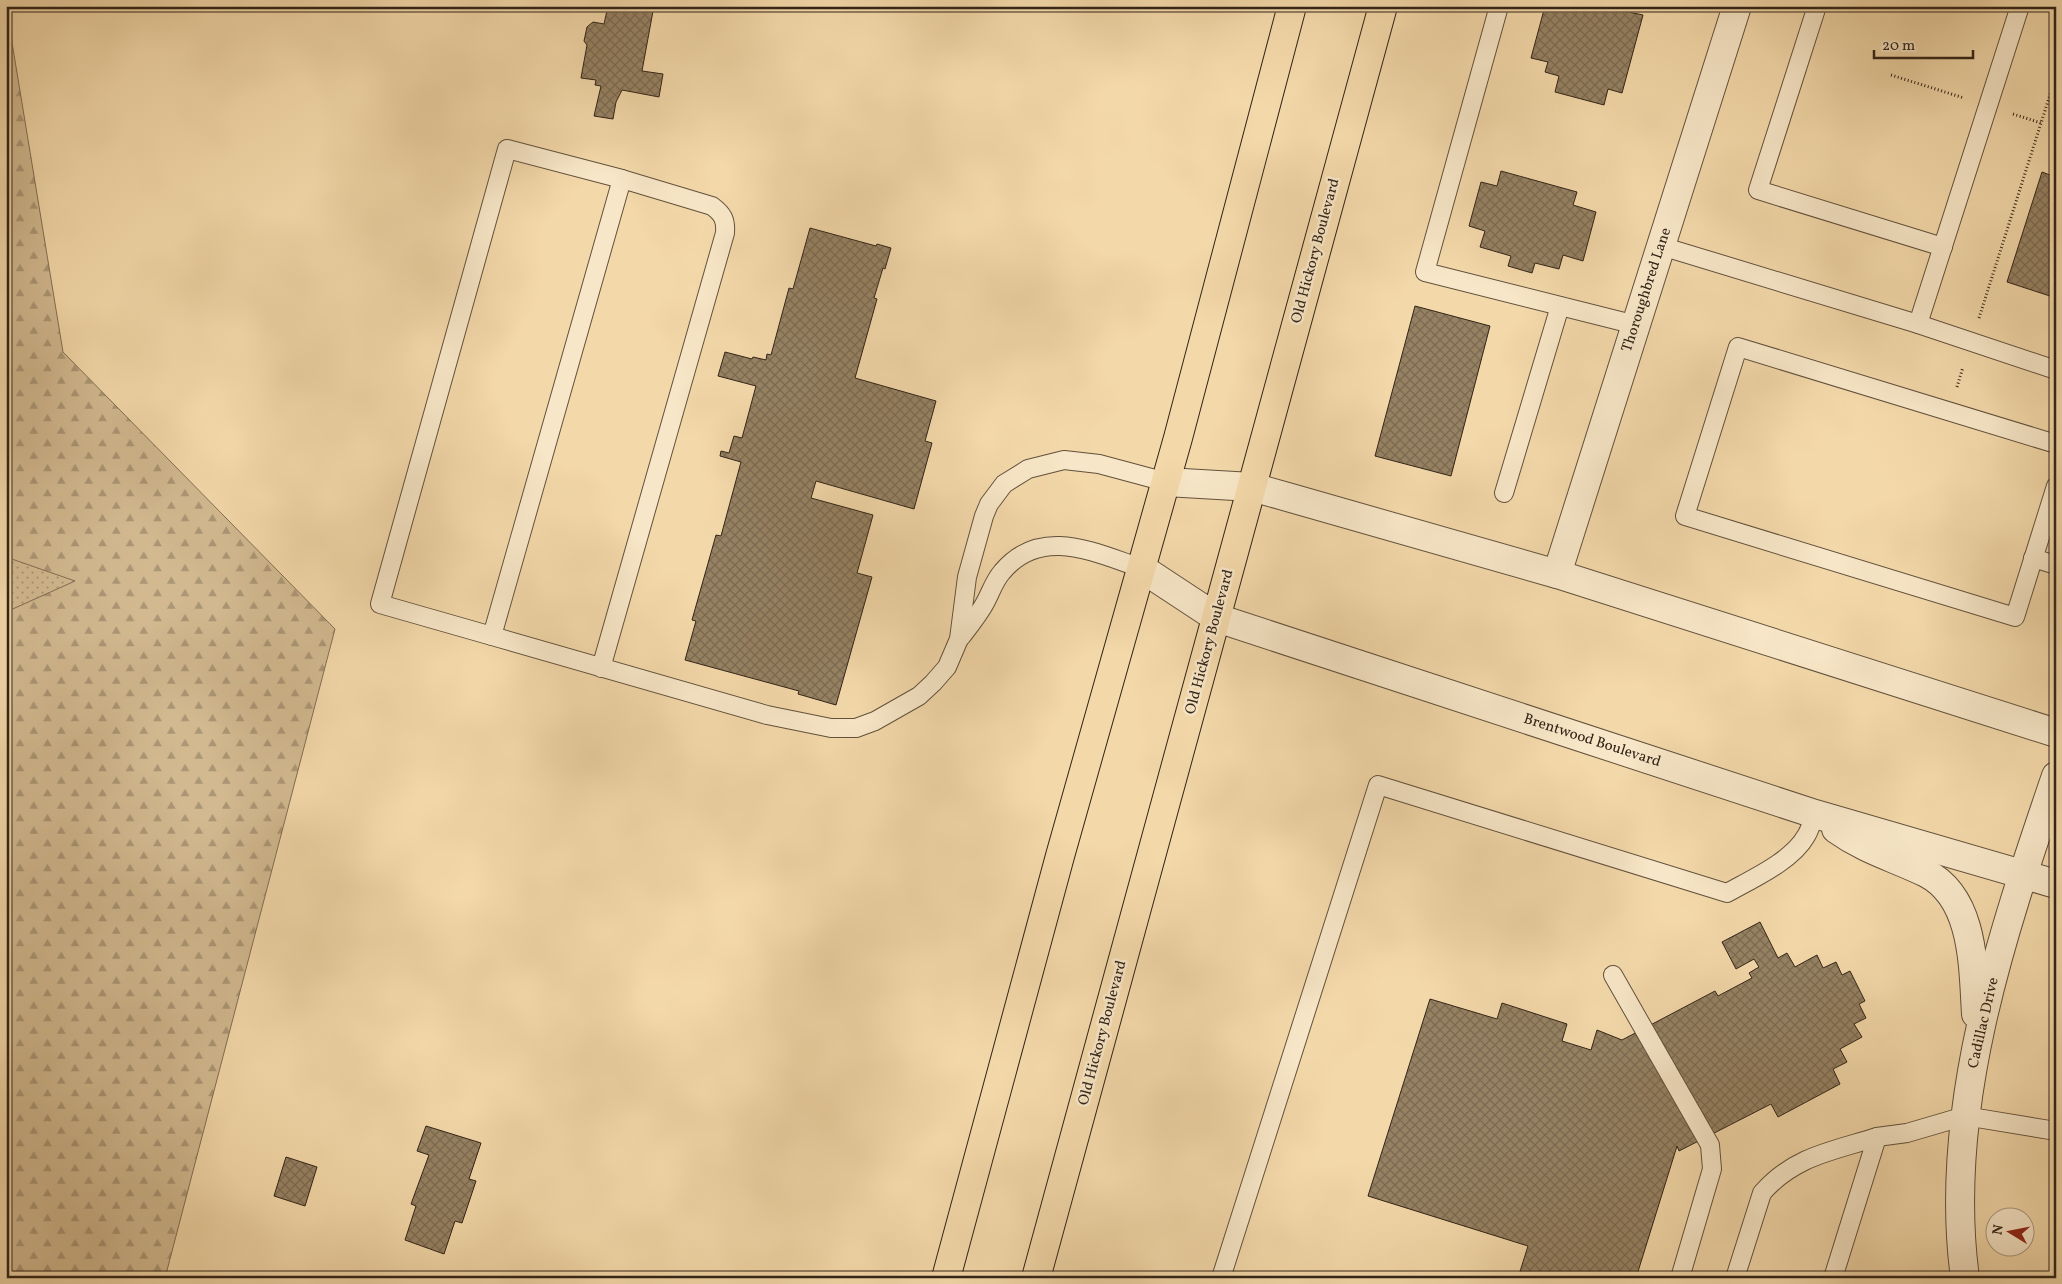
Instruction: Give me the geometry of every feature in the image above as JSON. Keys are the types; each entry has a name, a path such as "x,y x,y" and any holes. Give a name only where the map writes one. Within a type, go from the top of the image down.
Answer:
{"main road":[{"path":"946,1278 1060,856 1166,482 1292,6"},
{"name":"Old Hickory Boulevard","path":"1036,1278 1383,6"}],"street":[{"name":"Thoroughbred Lane","path":"1557,574 1737,6"},
{"path":"1166,482 1252,487 1557,574 2056,733"},
{"name":"Brentwood Boulevard","path":"1141,568 1217,618 1815,814 2056,884"},
{"name":"Cadillac Drive","path":"1964,1278 1960,1196 1961,1146 1978,1044 2022,874 2056,776"},
{"path":"1815,814 1871,851 1928,874 1950,894 1967,926 1971,940 1978,1044"}],"lane":[{"path":"1500,6 1425,272 1636,326"},
{"path":"1817,6 1758,190 1943,247"},
{"path":"1918,324 2020,6"},
{"path":"601,668 725,234 726,221 721,212 712,206 622,179 507,149 380,604 601,668 757,712 830,728 848,730 875,721 918,696 947,667 959,639 988,598 990,590 1003,571 1028,552 1050,546 1070,546 1141,568"},
{"path":"492,636 622,179"},
{"path":"1661,246 1918,324 2056,370"},
{"path":"1504,493 1560,306"},
{"path":"2056,444 1738,347 1685,516 2015,617 2056,486"},
{"path":"959,639 968,577 984,516 995,495 1015,475 1046,463 1079,460 1166,482"},
{"path":"2033,558 2056,565"},
{"path":"1221,1278 1378,785 1728,893 1774,866 1795,848 1806,837 1815,814"},
{"path":"1613,975 1710,1145 1712,1169 1680,1278"},
{"path":"1735,1278 1762,1193 1788,1167 1806,1159 1877,1138 1907,1133 1965,1116 2056,1131"},
{"path":"1833,1278 1877,1138"}],"path":[{"path":"1949,412 2056,76"}],"green space":[{"path":"6,6 63,352 335,629 165,1278 6,1278"},
{"path":"6,557 75,581 6,612"}],"building":[{"path":"608,6 657,6 656,11 653,11 642,71 663,74 659,97 622,90 616,102 613,119 594,116 601,86 595,85 596,80 581,78 587,45 584,41 587,27 593,22 604,24"},
{"path":"1545,6 1630,6 1629,12 1643,15 1622,93 1608,89 1604,105 1555,92 1559,76 1545,72 1548,62 1531,58"},
{"path":"2056,156 2056,298 2007,282 2042,172 2050,175"},
{"path":"1501,171 1577,192 1573,205 1596,212 1583,261 1563,255 1559,269 1535,263 1532,273 1508,266 1511,256 1480,247 1485,231 1469,226 1481,182 1497,186"},
{"path":"810,228 876,246 877,244 891,248 874,298 877,299 855,378 936,401 925,441 932,443 914,509 816,481 811,498 873,515 857,573 872,577 836,705 798,694 799,691 685,660 696,621 692,620 716,535 721,536 741,462 720,456 721,451 729,453 734,436 742,438 756,386 718,376 725,352 752,359 753,357 766,360 767,354 771,355 789,288 793,289"},
{"path":"1415,306 1490,326 1451,476 1375,456"},
{"path":"1760,922 1778,958 1787,953 1795,967 1817,955 1823,968 1836,962 1842,975 1850,971 1865,1001 1859,1004 1866,1018 1854,1024 1862,1037 1840,1049 1847,1062 1833,1069 1840,1084 1778,1117 1771,1104 1679,1151 1677,1146 1636,1278 1518,1278 1528,1246 1368,1196 1430,999 1497,1019 1502,1003 1567,1024 1562,1041 1591,1050 1597,1030 1622,1040 1715,991 1718,996 1752,978 1749,973 1759,967 1754,959 1736,969 1722,942"},
{"path":"426,1126 481,1143 469,1179 476,1181 462,1223 455,1221 444,1254 405,1240 416,1206 411,1204 429,1155 417,1151"},
{"path":"286,1157 317,1167 305,1206 274,1196"}]}
